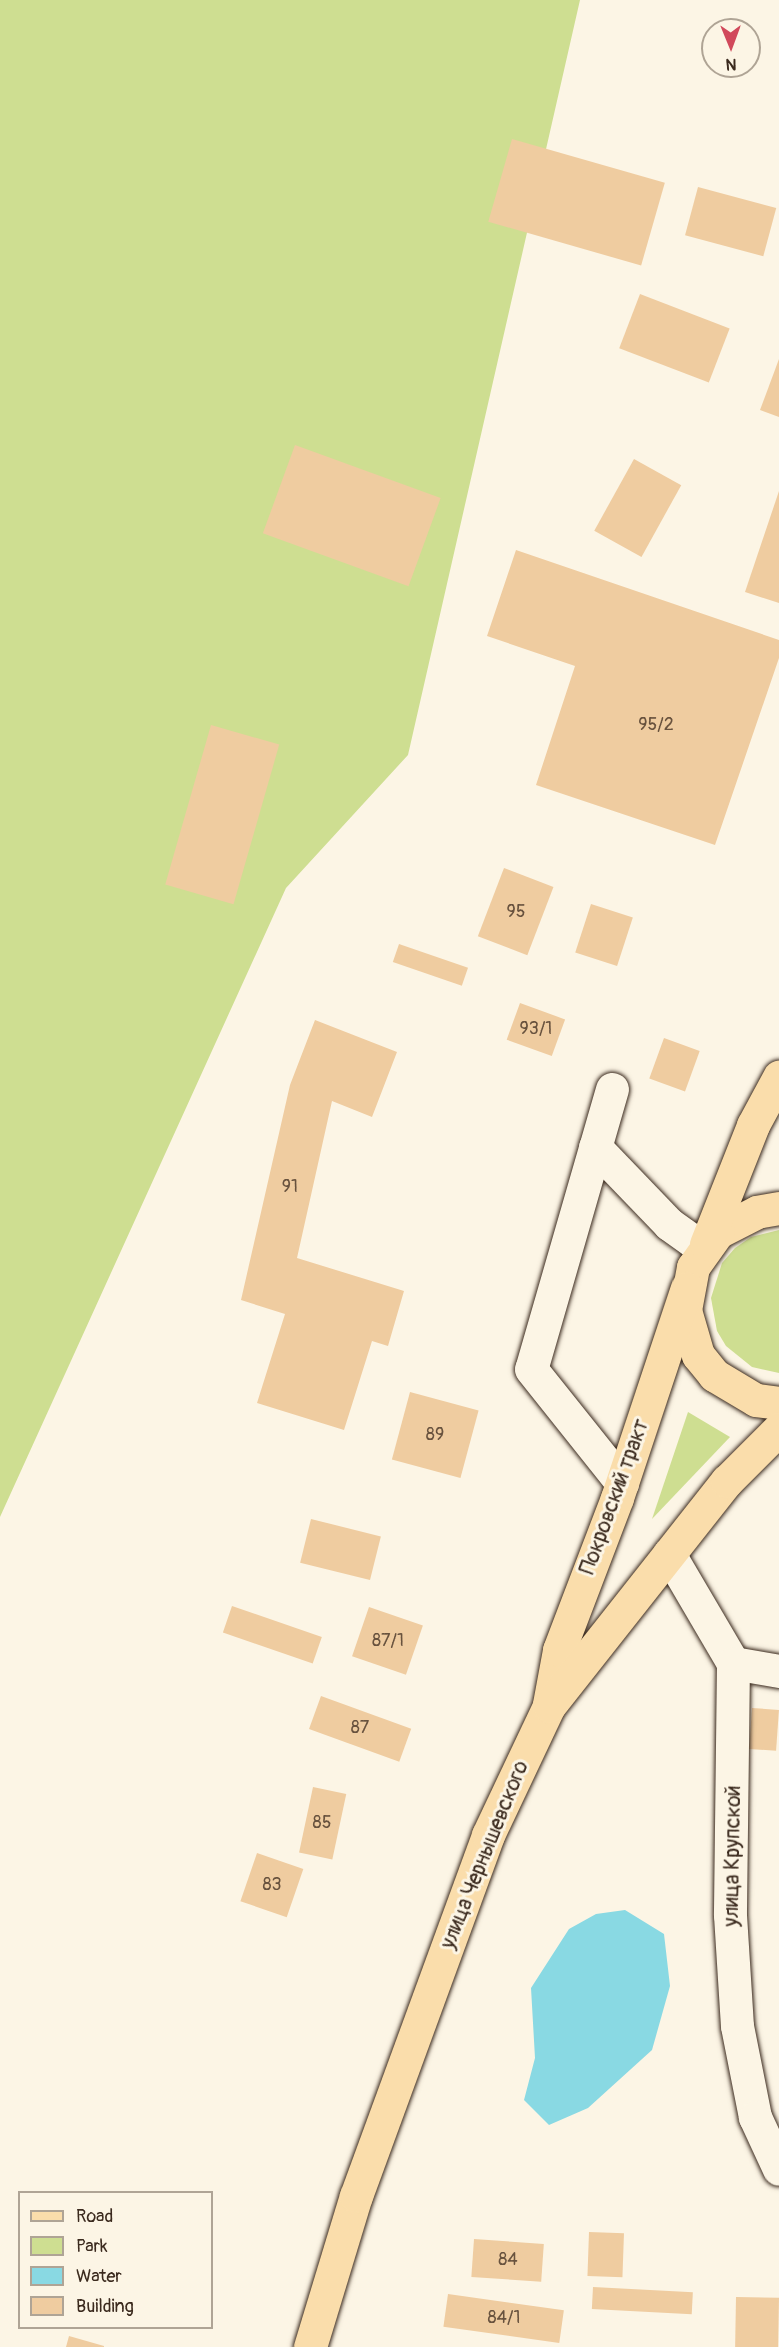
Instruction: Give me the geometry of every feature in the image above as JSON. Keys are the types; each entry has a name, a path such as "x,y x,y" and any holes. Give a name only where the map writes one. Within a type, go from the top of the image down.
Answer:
{"main road":[{"path":"704,1249 753,1125 779,1077"},
{"path":"704,1249 736,1220 779,1208"},
{"name":"Покровский тракт","path":"549,1706 559,1650 622,1483 687,1288 704,1249"},
{"path":"687,1288 689,1332 698,1355 714,1375 756,1400 779,1403"},
{"name":"улица Чернышевского","path":"310,2347 356,2196 488,1835 549,1706 728,1481 779,1429"}],"street":[{"path":"612,1089 531,1369 622,1483"},
{"path":"595,1147 669,1224 704,1249"},
{"path":"669,1554 733,1663 779,1671"},
{"name":"улица Крупской","path":"733,1663 730,1914 737,2026 755,2117 779,2169"}],"green space":[{"path":"0,0 580,0 408,755 286,888 0,1517"},
{"path":"779,1230 779,1373 752,1367 726,1346 717,1331 711,1298 722,1263 735,1248 751,1237"},
{"path":"688,1412 730,1437 652,1519"}],"water":[{"path":"625,1910 664,1934 670,1986 652,2050 588,2108 549,2125 524,2100 535,2058 531,1988 569,1929 596,1914"}],"building":[{"path":"512,139 665,183 641,265 488,222"},
{"path":"698,187 776,208 763,256 685,235"},
{"path":"640,294 730,328 709,383 619,348"},
{"path":"779,359 779,417 760,410"},
{"path":"295,445 441,498 409,586 263,533"},
{"path":"634,459 681,485 641,557 594,531"},
{"path":"779,491 779,603 745,592"},
{"path":"516,550 779,640 779,658 715,845 536,785 575,666 487,636"},
{"path":"211,725 279,745 233,904 165,885"},
{"path":"504,868 553,887 527,955 478,936"},
{"path":"591,904 633,918 617,966 575,953"},
{"path":"399,944 468,968 462,986 393,962"},
{"path":"520,1003 565,1019 552,1056 507,1040"},
{"path":"315,1020 397,1052 372,1117 332,1101 297,1258 404,1291 388,1346 372,1341 344,1430 257,1403 285,1314 241,1300 290,1085"},
{"path":"664,1038 700,1051 685,1091 649,1078"},
{"path":"410,1392 479,1410 460,1478 392,1460"},
{"path":"311,1519 381,1536 370,1580 300,1563"},
{"path":"232,1606 322,1637 313,1663 223,1632"},
{"path":"369,1607 423,1626 406,1675 352,1656"},
{"path":"321,1696 411,1729 399,1762 309,1729"},
{"path":"752,1708 779,1710 776,1751 749,1749"},
{"path":"313,1787 346,1794 332,1860 299,1853"},
{"path":"257,1853 303,1869 287,1917 240,1901"},
{"path":"589,2232 624,2233 622,2277 587,2276"},
{"path":"474,2239 544,2244 541,2282 471,2277"},
{"path":"593,2287 693,2292 692,2314 592,2309"},
{"path":"448,2294 564,2310 559,2343 443,2327"},
{"path":"736,2297 779,2298 778,2347 735,2347"},
{"path":"69,2336 104,2346 104,2347 66,2347"}]}
